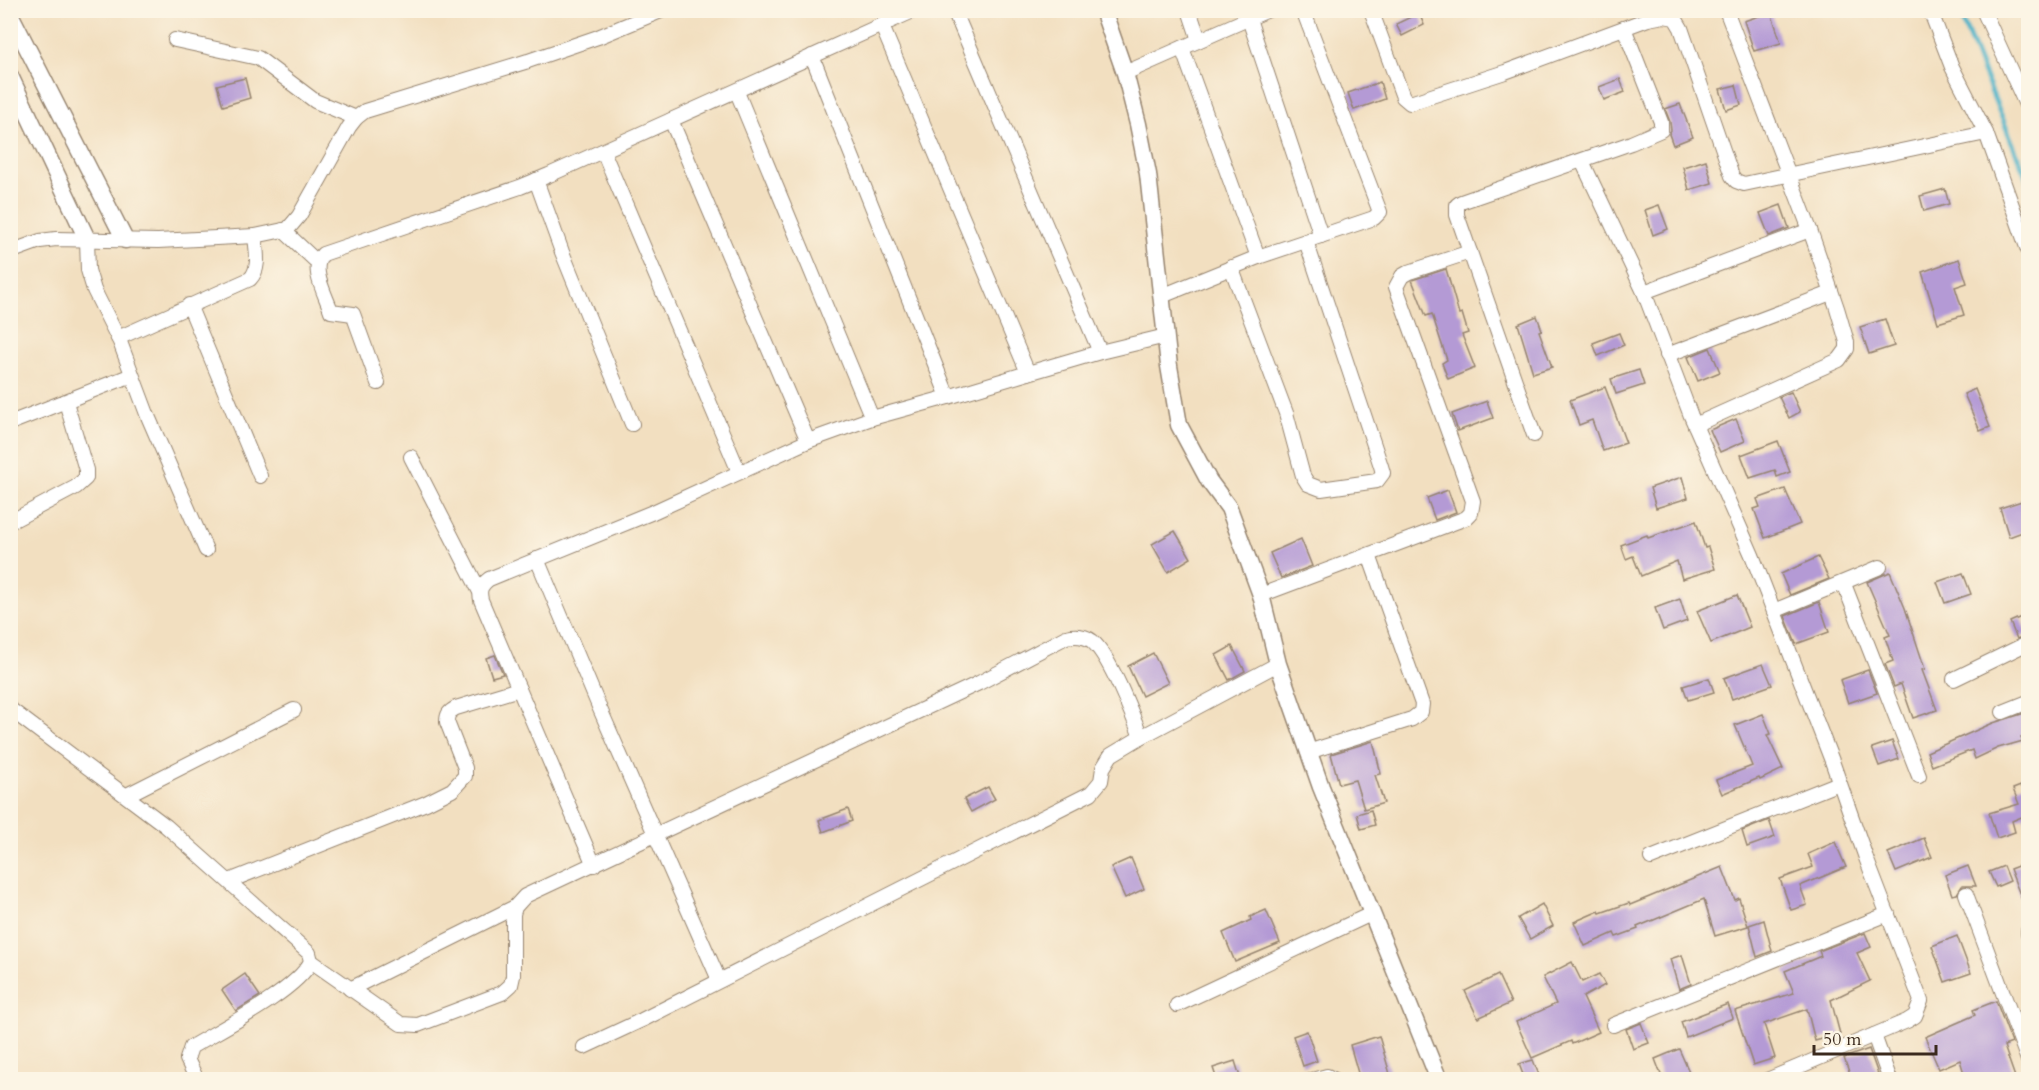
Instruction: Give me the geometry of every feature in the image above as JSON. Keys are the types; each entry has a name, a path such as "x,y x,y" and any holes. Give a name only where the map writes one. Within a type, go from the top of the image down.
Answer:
{"street":[{"path":"10,252 40,241 87,239 158,241 255,236 283,230 293,224 356,118 365,111 447,88 598,37 663,10"},
{"path":"317,262 323,254 536,180 737,92 915,10"},
{"path":"954,10 1100,352"},
{"path":"1103,10 1125,73 1148,174 1169,366 1179,425 1209,481 1229,508 1261,595 1278,664 1308,752 1438,1080"},
{"path":"1189,10 1199,40"},
{"path":"1162,296 1258,257 1374,218 1380,212 1303,10"},
{"path":"1371,10 1403,97 1410,103 1505,72 1624,28 1647,15 1670,15 1678,21 1732,176 1736,181 1744,184 1986,133"},
{"path":"1695,424 1839,360 1847,349 1847,342 1832,293 1810,230 1726,10"},
{"path":"1930,10 1952,67 1986,133 2028,250"},
{"path":"1983,10 2028,109"},
{"path":"10,14 125,240"},
{"path":"1125,73 1259,14 1322,236"},
{"path":"882,26 1028,373"},
{"path":"1534,435 1457,215 1457,205 1657,133 1662,126 1624,28"},
{"path":"175,40 258,58 315,101 356,118"},
{"path":"1182,48 1258,257"},
{"path":"812,56 948,397"},
{"path":"10,76 87,239 90,279 118,338 147,414 206,550"},
{"path":"737,92 872,418"},
{"path":"671,120 808,441"},
{"path":"603,150 739,472"},
{"path":"1582,161 1644,292 1695,424 1743,533 1921,1001 1915,1016 1767,1080"},
{"path":"536,180 562,252 632,424"},
{"path":"283,230 317,262 331,311 353,314 378,383"},
{"path":"1644,292 1810,230"},
{"path":"118,338 250,279 254,276 257,264 255,236"},
{"path":"1232,267 1286,413 1303,476 1308,484 1321,489 1377,481 1383,473 1381,466 1305,241"},
{"path":"1261,595 1466,518 1473,508 1473,501 1396,287 1402,276 1409,272 1470,252"},
{"path":"1667,355 1832,293"},
{"path":"189,305 260,476"},
{"path":"479,590 489,579 653,513 808,441 872,418 1100,352 1166,336"},
{"path":"10,423 132,375"},
{"path":"10,522 76,487 86,478 86,470 66,402"},
{"path":"411,457 479,590 481,600 594,865"},
{"path":"1308,752 1412,719 1421,712 1422,704 1369,555"},
{"path":"537,559 719,980"},
{"path":"1774,612 1881,567"},
{"path":"1844,584 1919,776"},
{"path":"350,989 515,907 525,896 979,683 1066,637 1076,635 1084,637 1092,641 1103,653 1131,711 1140,737"},
{"path":"1953,679 2028,643"},
{"path":"584,1047 642,1020 1091,793 1101,781 1103,768 1111,755 1140,737 1278,664"},
{"path":"229,881 426,803 452,790 465,776 465,768 447,722 447,715 450,711 519,689"},
{"path":"2003,712 2028,702"},
{"path":"10,709 45,737 127,795 229,881 309,953 311,961 300,978 280,993 191,1047 187,1059 197,1080"},
{"path":"127,795 294,710"},
{"path":"1651,858 1839,783"},
{"path":"1966,894 2028,1060"},
{"path":"311,961 394,1020 408,1026 418,1025 502,993 511,985 515,907"},
{"path":"1177,1005 1371,914"},
{"path":"1613,1024 1888,914"},
{"path":"1874,1035 1890,1080"},
{"path":"1312,1080 1327,1076 1335,1080"}],"building":[{"path":"1771,12 1781,43 1754,51 1744,21"},
{"path":"1419,13 1424,25 1402,36 1396,24"},
{"path":"245,78 250,98 223,106 217,85"},
{"path":"1620,79 1625,92 1604,100 1599,87"},
{"path":"1380,82 1385,99 1354,110 1348,93"},
{"path":"1736,85 1741,105 1726,110 1720,89"},
{"path":"1680,104 1693,137 1673,145 1669,134 1670,122 1665,109"},
{"path":"1706,160 1712,183 1689,190 1683,167"},
{"path":"1945,189 1949,204 1924,211 1920,196"},
{"path":"1659,205 1668,229 1653,235 1645,210"},
{"path":"1781,205 1789,228 1769,236 1760,213"},
{"path":"1959,259 1967,283 1955,287 1964,315 1938,323 1922,272"},
{"path":"1446,269 1459,314 1462,313 1468,333 1462,335 1475,368 1448,379 1442,363 1447,360 1432,314 1426,316 1412,280"},
{"path":"1537,316 1542,330 1539,331 1552,367 1533,373 1518,324"},
{"path":"1885,319 1894,346 1869,354 1860,327"},
{"path":"1619,333 1624,345 1598,356 1593,343"},
{"path":"1710,348 1720,372 1698,381 1688,357"},
{"path":"1639,370 1644,385 1616,394 1611,379"},
{"path":"1605,387 1626,443 1603,451 1592,420 1579,425 1570,400"},
{"path":"1975,389 1990,427 1980,431 1964,394"},
{"path":"1791,392 1800,412 1789,418 1779,397"},
{"path":"1487,401 1493,418 1458,431 1452,414"},
{"path":"1736,419 1745,441 1720,452 1710,430"},
{"path":"1778,441 1790,472 1777,477 1775,470 1750,478 1741,455"},
{"path":"1682,477 1688,498 1656,508 1650,488"},
{"path":"1785,489 1800,524 1765,538 1754,509 1760,507 1757,499"},
{"path":"1448,490 1456,512 1435,520 1427,498"},
{"path":"2028,499 2028,530 2009,537 2000,508"},
{"path":"1696,521 1715,569 1682,579 1677,561 1641,576 1633,556 1626,559 1621,545"},
{"path":"1175,531 1191,558 1168,572 1152,544"},
{"path":"1301,539 1312,566 1281,578 1270,553"},
{"path":"1818,557 1829,579 1790,595 1781,574"},
{"path":"1890,572 1905,608 1925,669 1922,670 1937,710 1913,718 1901,684 1894,687 1885,664 1893,661 1885,637 1890,635 1867,582"},
{"path":"1963,573 1971,594 1945,603 1937,582"},
{"path":"1737,595 1750,627 1711,643 1697,611"},
{"path":"1680,599 1687,621 1663,630 1655,608"},
{"path":"1819,602 1829,632 1796,644 1785,616"},
{"path":"2021,617 2028,634 2017,639 2010,622"},
{"path":"1232,646 1245,671 1229,680 1216,655"},
{"path":"1153,653 1168,683 1142,696 1128,666"},
{"path":"495,655 503,674 492,677 486,658"},
{"path":"1763,664 1772,685 1732,699 1724,678"},
{"path":"1868,670 1877,693 1848,703 1840,680"},
{"path":"1709,678 1714,692 1688,700 1683,686"},
{"path":"2028,712 2028,735 2021,737 2023,741 1998,748 1975,759 1972,750 1932,766 1927,752 1993,723"},
{"path":"1763,714 1771,734 1767,735 1783,769 1722,794 1716,780 1752,766 1735,725"},
{"path":"1373,741 1381,774 1375,775 1384,803 1364,809 1355,780 1339,784 1331,754"},
{"path":"1892,741 1899,759 1879,766 1872,748"},
{"path":"2028,783 2028,826 2024,816 2012,821 2015,832 1997,838 1989,813 2019,804 2013,789"},
{"path":"988,787 995,799 971,812 964,799"},
{"path":"848,809 852,821 823,832 819,820"},
{"path":"1371,810 1375,825 1361,829 1357,814"},
{"path":"1769,820 1775,837 1747,847 1742,831"},
{"path":"1924,838 1932,857 1896,872 1888,853"},
{"path":"1835,842 1846,867 1800,886 1807,905 1791,910 1780,879 1813,867 1808,854"},
{"path":"1131,858 1144,889 1125,898 1111,867"},
{"path":"2028,862 2028,913 2027,913 2010,869"},
{"path":"1968,866 1976,886 1962,886 1957,894 1952,895 1945,875"},
{"path":"2004,866 2010,881 1996,887 1989,872"},
{"path":"1722,867 1735,900 1739,898 1748,926 1715,936 1704,899 1637,927 1638,929 1616,937 1614,933 1585,946 1574,922 1599,911 1600,913 1629,903 1630,905"},
{"path":"1542,904 1553,926 1530,939 1518,918"},
{"path":"1266,910 1280,943 1235,962 1223,933"},
{"path":"1764,920 1772,951 1757,957 1749,925"},
{"path":"1865,933 1871,947 1857,953 1870,981 1831,1000 1840,1034 1815,1041 1807,1009 1764,1024 1775,1058 1753,1065 1735,1011 1794,993 1785,971 1821,956 1819,951"},
{"path":"1957,936 1971,973 1945,982 1932,946"},
{"path":"1682,955 1691,984 1679,989 1670,959"},
{"path":"1572,962 1582,982 1599,974 1605,985 1583,997 1599,1032 1532,1058 1516,1022 1556,1004 1543,977"},
{"path":"245,974 260,996 236,1011 222,990"},
{"path":"1498,975 1511,1003 1478,1018 1465,991"},
{"path":"1996,1001 2012,1043 2004,1046 2016,1080 1966,1080 1960,1060 1939,1069 1925,1037 1975,1015 1973,1010"},
{"path":"1728,1004 1733,1018 1686,1037 1681,1022"},
{"path":"1641,1023 1649,1043 1633,1049 1626,1029"},
{"path":"1307,1031 1317,1061 1303,1066 1293,1036"},
{"path":"1379,1036 1390,1074 1372,1080 1360,1080 1350,1045"},
{"path":"1679,1049 1690,1074 1677,1080 1663,1080 1655,1059"},
{"path":"1869,1049 1880,1080 1852,1080 1844,1058"},
{"path":"1533,1060 1541,1080 1525,1080 1519,1064"},
{"path":"1235,1061 1241,1080 1217,1080 1213,1068"}],"waterway":[{"path":"1958,10 2028,181"}]}
